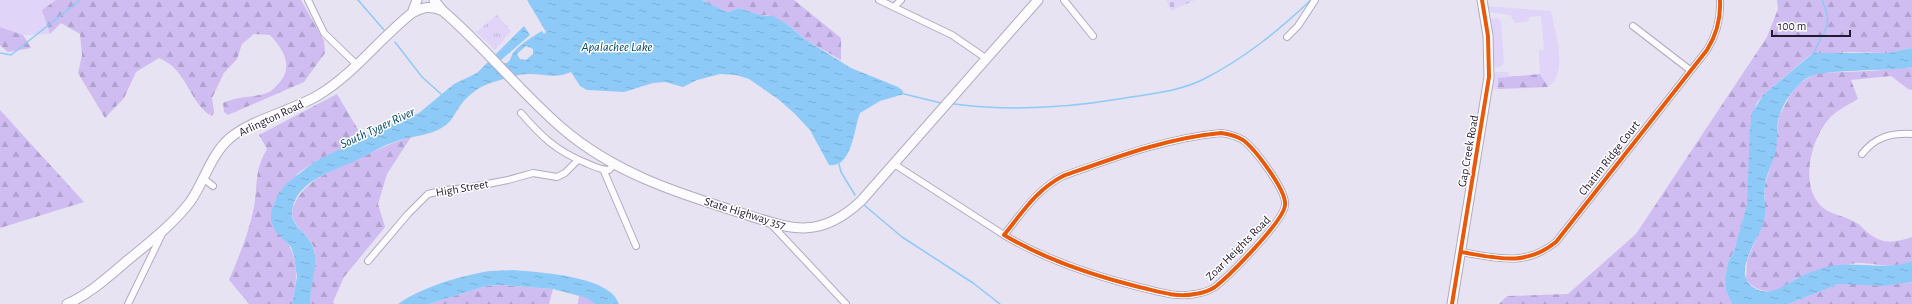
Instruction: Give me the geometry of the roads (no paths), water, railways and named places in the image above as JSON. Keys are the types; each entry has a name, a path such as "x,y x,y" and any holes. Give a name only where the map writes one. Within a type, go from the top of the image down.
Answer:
{"main road":[{"path":"412,13 417,0"},
{"name":"State Highway 357","path":"432,4 487,55 535,103 574,138 614,165 659,186 769,222 784,226 814,228 836,220 861,201 1038,0"},
{"name":"Gap Creek Road","path":"1452,304 1489,78 1488,36 1482,0"},
{"name":"Arlington Road","path":"67,304 97,286 164,229 186,206 204,179 221,148 235,134 317,96 333,85 412,13 432,4"}],"street":[{"path":"308,0 324,33 357,64"},
{"path":"879,0 952,35 987,59"},
{"path":"894,7 901,0"},
{"path":"1064,0 1093,36"},
{"path":"1287,37 1298,26 1315,0"},
{"name":"Chatim Ridge Court","path":"1461,252 1508,259 1521,259 1545,250 1556,242 1707,50 1718,30 1720,0"},
{"path":"1633,26 1690,70"},
{"path":"521,113 551,145 578,160 603,169 609,170 614,165"},
{"name":"Zoar Heights Road","path":"894,164 1004,235 1038,254 1070,267 1164,293 1180,295 1196,294 1217,285 1282,217 1285,200 1278,185 1247,143 1234,136 1215,134 1151,146 1063,176 1050,183 1036,195 1004,235"},
{"path":"1862,154 1868,146 1882,137 1891,134 1912,134"},
{"name":"High Street","path":"368,261 408,214 428,194 445,190 467,188 533,173 556,177 565,173 578,160"},
{"path":"603,169 636,246"},
{"path":"204,179 213,186"},
{"path":"769,222 846,304"},
{"path":"781,236 780,229 784,226"},
{"path":"128,304 164,229"}],"water":[{"name":"Apalachee Lake","path":"527,0 702,0 729,12 739,8 760,15 773,16 788,25 806,40 851,68 898,87 904,94 880,101 860,113 851,146 843,161 837,165 829,165 810,130 794,113 778,99 749,79 736,75 720,74 697,80 683,87 665,82 653,83 624,92 587,90 580,86 571,72 555,76 529,74 519,75 488,84 476,90 469,96 462,103 449,123 438,130 388,144 319,177 301,191 295,200 292,216 297,226 311,242 315,254 315,268 310,304 292,304 297,277 294,256 291,247 275,231 271,220 271,211 278,195 286,184 314,162 376,131 419,113 454,84 477,73 524,26 530,35 493,67 501,63 507,63 513,53 530,38 542,31 544,34 546,32","holes":["526,46 533,49 533,54 526,60 520,59 517,54"]},
{"path":"1912,48 1912,67 1841,71 1815,75 1807,78 1798,85 1790,95 1783,106 1778,121 1776,150 1768,173 1764,195 1764,221 1749,255 1745,273 1747,281 1753,287 1759,290 1771,291 1808,273 1823,268 1846,265 1879,266 1901,264 1912,261 1912,282 1884,286 1839,284 1788,304 1732,304 1726,291 1725,278 1728,262 1734,251 1747,204 1750,127 1752,113 1763,95 1813,53 1887,53"},
{"path":"513,270 555,274 589,281 603,287 613,295 619,304 595,304 587,298 553,289 502,285 486,286 429,304 398,304 426,289 458,278 487,271"}],"waterway":[{"path":"0,53 11,55 80,0"},
{"path":"358,0 384,30"},
{"path":"954,104 1016,108 1078,105 1141,96 1184,87 1219,71 1247,53 1311,0"},
{"path":"1813,55 1826,29 1827,23 1826,9 1822,0"},
{"path":"395,42 422,77 441,94"},
{"path":"904,94 941,103"},
{"path":"839,164 841,172 855,195"},
{"path":"864,205 902,237 973,283 1000,304"}],"water label":[{"name":"South Tyger River","path":"377,127"}]}
